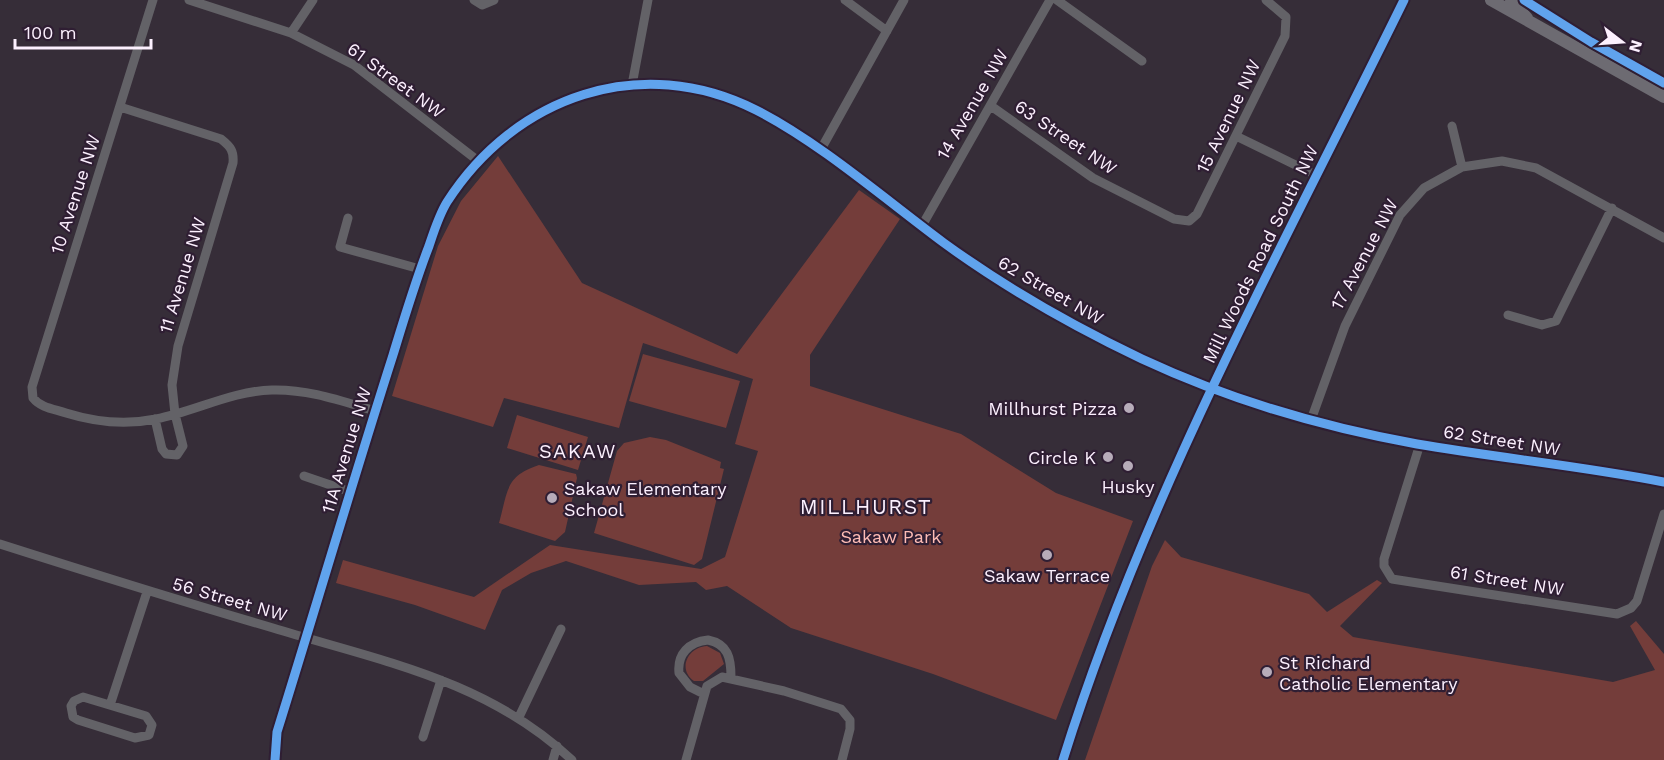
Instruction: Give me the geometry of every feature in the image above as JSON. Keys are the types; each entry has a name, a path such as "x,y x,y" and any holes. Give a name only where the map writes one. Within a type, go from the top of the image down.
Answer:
{"main road":[{"path":"1491,0 1664,97"},
{"path":"1511,0 1530,22"}],"street":[{"name":"10 Avenue NW","path":"153,0 32,387 33,398 42,406 99,420 155,419"},
{"name":"61 Street NW","path":"189,0 291,33 354,65 477,160"},
{"path":"291,33 313,0"},
{"path":"474,0 482,5 494,0"},
{"path":"632,85 648,0"},
{"path":"845,0 887,31"},
{"path":"820,151 904,0"},
{"name":"14 Avenue NW","path":"922,224 1050,0"},
{"path":"1057,0 1142,61"},
{"name":"15 Avenue NW","path":"1189,221 1197,214 1285,36 1286,22 1283,13 1266,0"},
{"name":"Mill Woods Road South NW","path":"1063,760 1095,663 1132,571 1212,388 1404,0"},
{"name":"62 Street NW","path":"477,160 506,134 553,105 595,91 632,85 668,84 709,91 735,100 780,123 922,224 939,239 1019,294 1143,360 1253,404 1311,420 1420,444 1664,482"},
{"name":"63 Street NW","path":"991,106 1093,178 1174,219 1189,221"},
{"name":"11 Avenue NW","path":"120,107 221,139 232,147 233,163 178,346 172,385 175,414 183,446 177,455 166,454 162,449 155,419"},
{"path":"1452,126 1462,166 1492,162 1523,164 1549,173 1664,238"},
{"path":"1236,136 1318,176"},
{"name":"11A Avenue NW","path":"275,760 277,732 420,269 444,206 477,160"},
{"name":"17 Avenue NW","path":"1311,420 1345,326 1400,215 1424,188 1462,166"},
{"path":"1508,315 1542,324 1556,321 1612,208"},
{"path":"348,218 340,247 420,269"},
{"path":"155,419 249,392 274,390 312,392 375,411"},
{"name":"61 Street NW","path":"1420,444 1384,559 1387,573 1392,579 1617,614 1637,602 1664,514"},
{"name":"11A Avenue NW","path":"304,476 351,492"},
{"name":"56 Street NW","path":"0,544 147,592 441,680 467,690 519,717 572,760"},
{"name":"56 Street NW","path":"110,705 147,592"},
{"path":"519,717 561,629"},
{"path":"706,690 690,687 680,673 680,659 688,648 703,641 719,644 725,649 730,660 730,677"},
{"path":"686,760 706,690 716,679 730,677 841,709 846,714 850,729 842,760"},
{"path":"423,736 441,680"},
{"path":"83,697 110,705 146,716 153,725 149,735 135,738 78,720 71,711 74,701 83,697"},
{"path":"553,760 557,746"}],"green space":[{"name":"Sakaw Park","path":"498,156 582,283 737,354 859,190 900,219 810,355 810,386 961,434 1056,493 1133,521 1056,720 933,674 791,628 727,586 706,590 696,582 639,585 566,561 531,573 502,590 485,630 415,605 336,583 343,560 474,597 550,545 701,569 725,557 758,451 735,444 753,379 643,343 619,428 504,398 493,427 392,396 438,246 461,201"},
{"path":"643,354 740,381 726,428 629,401"},
{"path":"517,415 588,437 578,470 507,448"},
{"path":"650,437 666,440 721,462 720,468 724,469 702,559 694,565 594,533 617,451 624,443"},
{"path":"539,465 576,474 577,478 565,532 555,541 499,523 507,493 514,480 528,469"},
{"name":"St Richard Catholic Elementary","path":"1165,540 1181,557 1309,594 1327,612 1377,580 1382,583 1340,626 1353,637 1613,682 1655,670 1630,626 1636,621 1664,654 1664,760 1085,760 1152,566"},
{"path":"707,646 720,653 724,664 703,681 694,681 686,671 687,659 695,650"}],"cycle path":[{"path":"1063,760 1096,661 1175,468 1264,280 1404,0"},
{"path":"1524,0 1591,42 1664,83"},
{"path":"275,760 277,732 349,496 414,287 444,207 475,165 508,135 544,111 584,94 626,86 669,85 712,93 756,110 804,138 967,260 1016,291 1065,320 1142,359 1209,387 1311,420 1382,437 1664,482"}],"place":[{"name":"Millhurst Pizza","path":"1129,408"},
{"name":"Circle K","path":"1108,457"},
{"name":"Husky","path":"1128,466"},
{"name":"Sakaw Elementary School","path":"552,498"},
{"name":"Sakaw Terrace","path":"1047,555"},
{"name":"St Richard Catholic Elementary","path":"1267,672"}],"district":[{"name":"SAKAW","path":"578,451"},
{"name":"MILLHURST","path":"866,506"}]}
